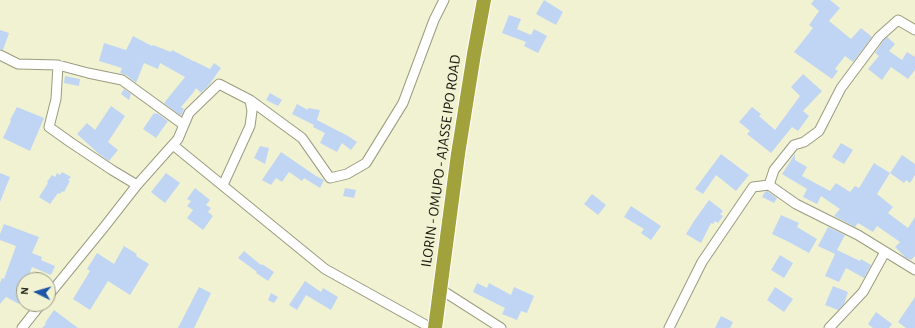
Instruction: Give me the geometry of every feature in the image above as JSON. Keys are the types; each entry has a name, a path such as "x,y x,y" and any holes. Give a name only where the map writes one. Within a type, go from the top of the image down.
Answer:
{"highway":[{"name":"ILORIN - OMUPO - AJASSE IPO ROAD","path":"435,328 458,154 484,0"}],"street":[{"path":"56,286 137,185 178,139 189,113 219,84 250,100 302,138 330,178 347,174 366,163 403,103 434,20 444,0"},
{"path":"769,185 774,170 794,145 804,142 818,131 841,88 879,36 898,20 914,26"},
{"path":"0,55 18,64 58,65 122,80 184,125"},
{"path":"58,65 56,99 49,127 137,185"},
{"path":"223,186 250,126 252,111 250,100"},
{"path":"173,145 325,269 431,328"},
{"path":"669,328 702,262 753,187 769,185 796,204 858,235 915,270"},
{"path":"829,328 863,292 885,252"},
{"path":"440,289 501,328"},
{"path":"22,328 35,312"}],"building":[{"path":"544,0 563,12 556,25 536,14"},
{"path":"814,0 830,0 840,8 829,21 851,39 861,28 872,37 853,62 845,56 835,69 838,71 832,79 794,52 813,28 809,25 819,11 811,4"},
{"path":"509,15 521,19 517,29 531,35 534,29 547,36 538,53 524,46 526,42 502,33"},
{"path":"0,30 9,33 3,50 0,49"},
{"path":"133,36 152,46 153,45 171,52 172,50 210,69 214,63 221,68 209,85 201,93 196,88 181,107 184,109 181,116 164,103 185,77 160,63 158,69 144,63 136,83 126,75 120,73 122,68 99,61 104,43 126,50"},
{"path":"887,37 895,44 889,51 902,60 907,52 915,57 915,70 908,79 891,67 882,80 868,69 879,56 875,53"},
{"path":"803,74 822,91 803,111 809,116 798,131 792,127 771,153 747,134 750,131 739,122 752,107 761,114 759,116 775,130 800,96 791,87"},
{"path":"65,76 80,79 79,86 64,83"},
{"path":"124,89 131,94 129,100 121,94"},
{"path":"270,93 282,100 278,106 266,100"},
{"path":"297,104 308,110 308,108 320,110 317,120 357,142 351,150 342,143 337,152 320,143 325,133 313,127 314,125 292,114"},
{"path":"111,106 125,116 108,142 118,150 109,161 77,134 87,123 95,130"},
{"path":"17,107 44,118 30,151 3,138"},
{"path":"154,113 157,113 168,121 156,138 143,129"},
{"path":"841,143 853,150 844,164 832,157"},
{"path":"260,146 269,148 265,164 254,158"},
{"path":"281,152 324,180 320,188 304,178 302,181 289,172 282,182 276,178 271,185 262,180"},
{"path":"721,154 749,175 736,191 716,175 703,194 695,189"},
{"path":"795,154 795,160 807,167 802,176 830,191 836,183 850,192 855,186 859,188 874,163 890,173 877,194 893,207 888,213 908,228 915,217 915,256 911,260 906,258 895,247 900,242 877,226 873,232 858,223 855,227 834,216 840,209 821,196 817,204 803,197 807,189 782,174"},
{"path":"902,155 915,164 915,175 910,183 906,180 904,183 890,173"},
{"path":"62,172 71,177 68,180 70,181 64,192 62,191 60,194 58,193 50,204 39,197 52,175 55,177 57,173 60,175"},
{"path":"0,173 10,177 0,202"},
{"path":"166,173 180,183 165,203 151,192"},
{"path":"195,188 210,200 206,205 211,208 208,212 213,216 203,230 187,218 193,210 187,206 191,201 187,199"},
{"path":"345,188 356,190 354,198 343,196"},
{"path":"767,191 777,198 774,203 762,197"},
{"path":"592,194 606,205 598,215 584,204"},
{"path":"709,200 723,211 720,214 723,216 718,223 715,221 713,224 711,223 701,243 686,234"},
{"path":"631,206 661,226 651,240 641,233 644,229 624,217"},
{"path":"781,215 799,223 797,227 817,239 809,253 772,234"},
{"path":"4,224 39,237 32,253 42,257 41,260 55,266 52,272 44,272 32,267 30,272 16,272 16,302 6,297 0,304 0,283 2,278 4,279 16,246 0,240 0,234"},
{"path":"828,227 845,235 837,250 860,261 861,259 871,265 864,278 846,268 839,282 825,276 835,254 818,246"},
{"path":"124,246 149,264 130,295 108,281 90,310 73,299 90,271 87,269 97,253 114,264"},
{"path":"244,251 261,265 262,264 274,272 268,281 238,258"},
{"path":"780,255 793,263 784,278 771,270"},
{"path":"305,281 321,292 323,288 338,297 331,310 306,295 297,310 289,305"},
{"path":"477,283 487,288 489,283 511,295 514,287 534,296 527,313 521,311 517,320 502,314 505,308 473,292"},
{"path":"833,286 848,292 844,304 838,310 825,305"},
{"path":"199,287 211,293 194,328 178,328"},
{"path":"775,287 793,299 784,312 767,300"},
{"path":"271,293 278,297 274,303 268,300"},
{"path":"915,297 915,328 906,328 898,322"},
{"path":"53,312 56,312 78,328 42,328 46,324 45,323"},
{"path":"876,312 892,324 889,328 873,328 868,324"},
{"path":"721,316 733,322 730,328 715,328"}]}
